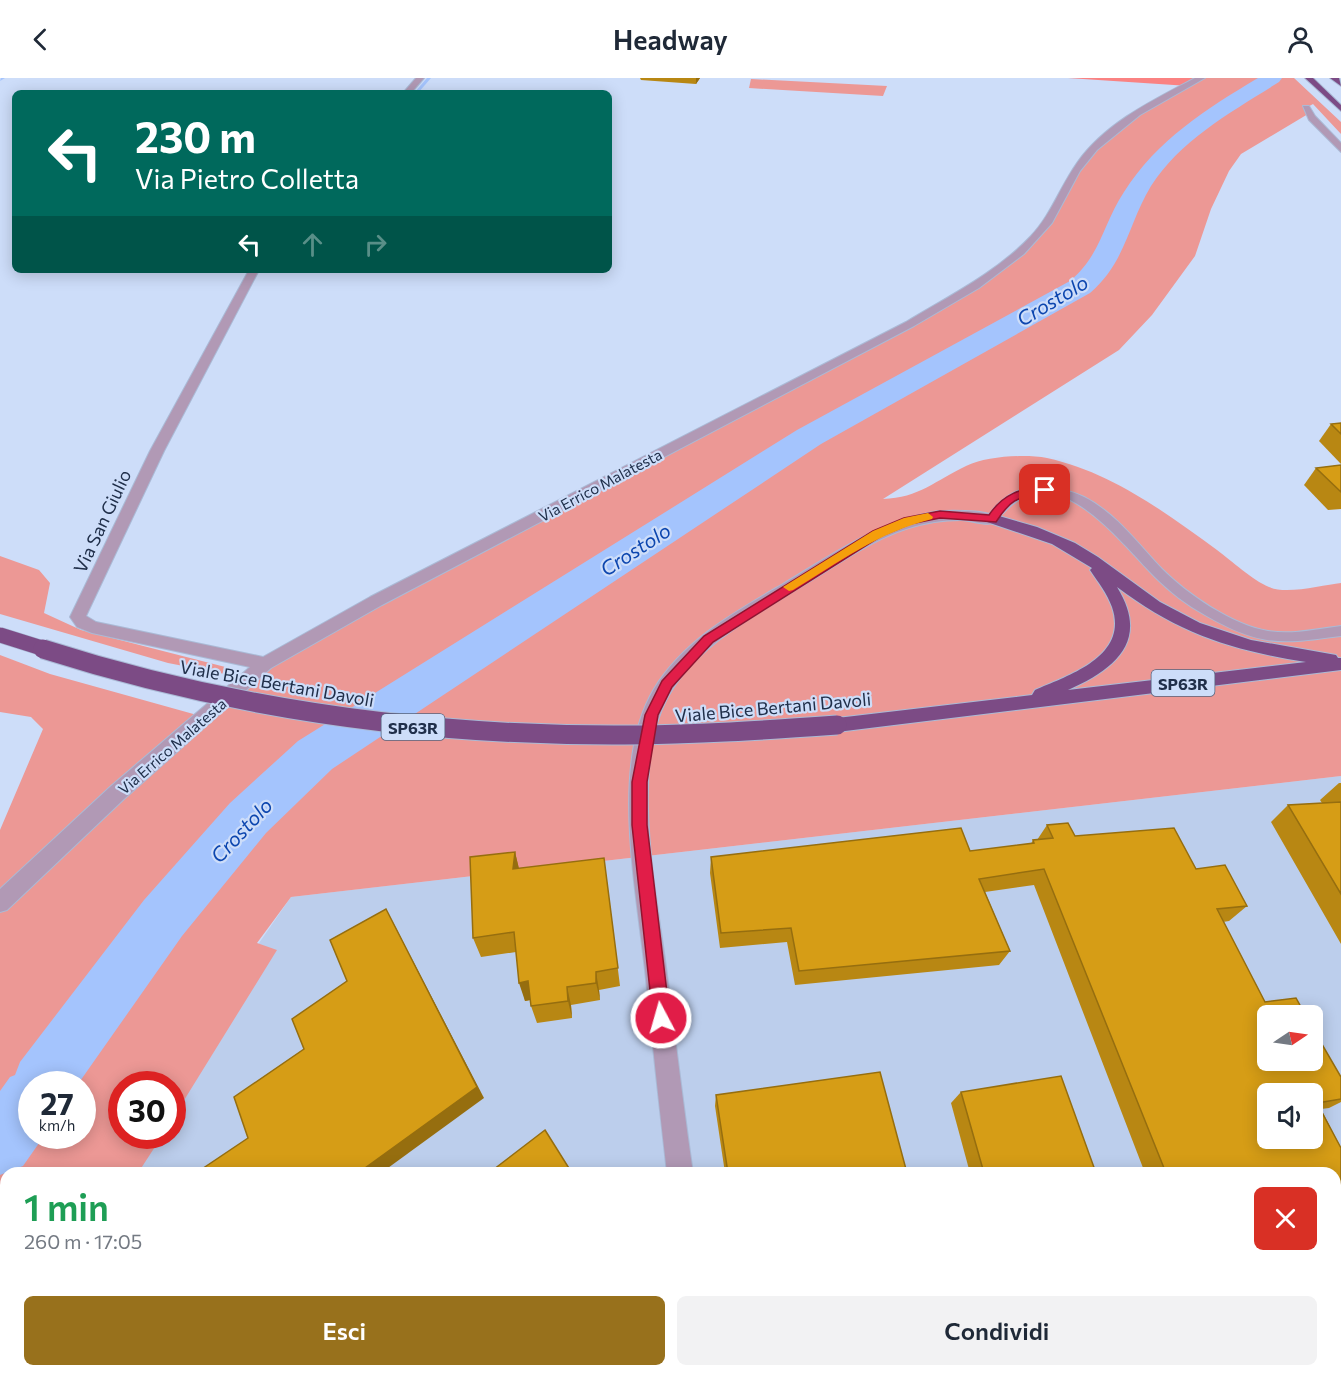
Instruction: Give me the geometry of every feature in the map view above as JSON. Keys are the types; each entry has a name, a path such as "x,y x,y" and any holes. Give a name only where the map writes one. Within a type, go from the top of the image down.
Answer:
{"highway":[{"path":"1308,78 1341,109"},
{"path":"992,519 1056,540 1093,561 1156,606 1197,629 1243,645 1341,663"},
{"path":"1025,702 1097,668 1109,659 1118,647 1123,630 1122,614 1115,596 1093,561"},
{"name":"Viale Bice Bertani Davoli","path":"0,635 73,659 169,686 286,710 390,724 489,733 581,737 670,736 837,725 1341,663"}],"street":[{"path":"410,90 420,78"},
{"name":"Via Errico Malatesta","path":"0,903 117,794 265,664 376,601 910,324 983,280 1015,258 1037,237 1065,195 1083,162 1110,133 1156,102 1200,78"},
{"path":"1306,108 1308,114 1323,127 1341,149"},
{"name":"Via San Giulio","path":"252,273 157,451 78,617 83,623 92,627 265,664"},
{"path":"679,1167 640,825 642,760 651,715 660,696 676,672 708,639 877,533 908,521 940,515 992,519"}],"lane":[{"path":"992,519 1007,500 1024,491 1045,490 1063,493 1080,499 1097,509 1174,587 1219,616 1256,633 1276,638 1341,631"}],"shaded area":[{"path":"1068,78 1204,78 1189,86"},
{"path":"1204,78 1294,78 1341,122 1341,134 1313,104 1306,108 1308,114 1241,154 1229,171 1211,209 1195,256 1152,315 1119,350 883,499 917,492 966,466 984,460 1017,456 1047,458 1093,473 1136,495 1269,587 1295,590 1341,583 1341,776 291,897 257,943 277,950 186,1097 186,1071 108,1071 108,1149 154,1149 142,1167 0,1167 0,912 260,672 378,603 917,322 1019,257 1085,162 1102,142 1144,111"},
{"path":"751,79 887,86 883,96 749,88"},
{"path":"0,556 39,570 50,583 44,613 81,630 237,670 230,675 168,663 0,614"},
{"path":"0,655 50,674 197,715 0,896 0,830 43,729 31,717 0,712"},
{"path":"1341,776 1341,1167 104,1167 117,1149 186,1149 186,1071 170,1071 291,897"}],"building":[{"path":"1341,423 1341,434 1331,424"},
{"path":"1341,465 1341,492 1316,468"},
{"path":"1341,802 1341,894 1288,805"},
{"path":"1068,823 1075,836 1174,828 1196,869 1225,865 1247,906 1217,909 1265,1002 1296,998 1300,1005 1257,1005 1257,1071 1323,1071 1323,1046 1341,1077 1341,1099 1323,1102 1323,1083 1257,1083 1257,1149 1323,1149 1323,1114 1341,1148 1341,1167 1164,1167 1044,869 979,879 1010,951 799,971 791,928 721,933 711,857 961,828 970,851 1034,843 1033,840 1053,838 1047,825"},
{"path":"515,852 513,869 604,858 618,968 596,972 596,983 567,987 568,1001 531,1006 528,981 519,983 514,932 473,938 470,857"},
{"path":"386,909 477,1087 366,1167 205,1167 248,1138 234,1097 304,1049 292,1019 347,981 330,940"},
{"path":"880,1072 905,1167 727,1167 716,1095"},
{"path":"1061,1076 1094,1167 982,1167 961,1092"},
{"path":"545,1130 568,1167 497,1167"}],"waterway":[{"path":"419,90 429,78"},
{"name":"Crostolo","path":"51,1071 163,918 248,818 315,755 809,437 1080,287 1102,265 1134,195 1155,165 1201,123 1272,78"},
{"name":"Crostolo","path":"0,1143 18,1118"}],"slow traffic":[{"path":"789,587 877,533 908,521 928,517"}],"route":[{"path":"661,1018 640,825 639,782 651,715 667,684 708,639 877,533 908,521 940,515 956,514 992,519 1007,500 1015,495 1024,491 1045,490"}]}
